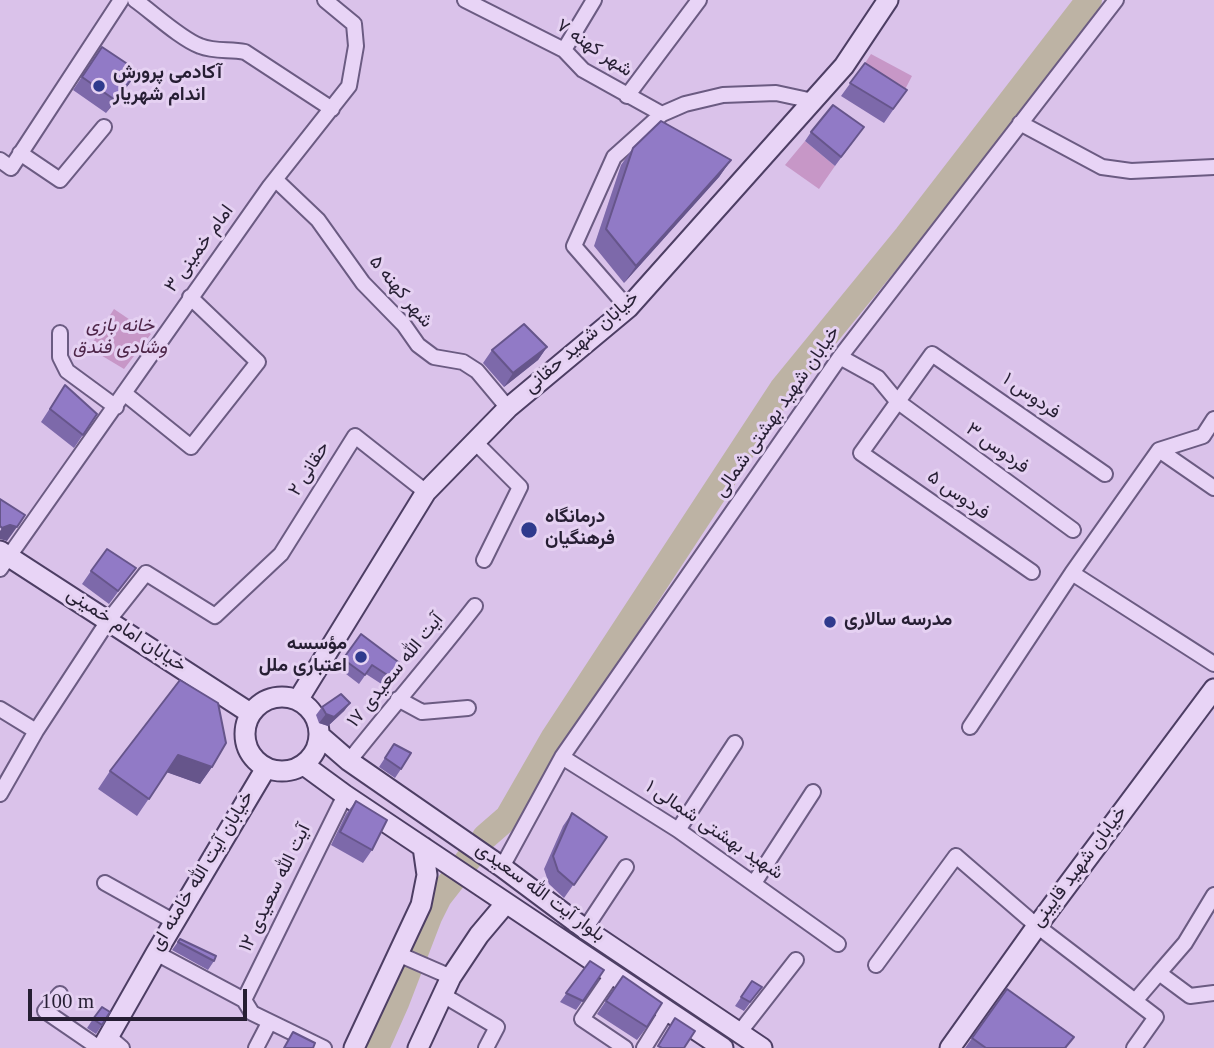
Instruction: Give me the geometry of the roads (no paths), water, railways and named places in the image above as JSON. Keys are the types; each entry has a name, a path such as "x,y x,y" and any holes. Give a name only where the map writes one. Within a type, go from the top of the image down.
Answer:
{"main road":[{"name":"خیابان شهید حقانی","path":"298,700 426,492 509,408 628,308 844,66 888,0"},
{"name":"خیابان امام خمینی","path":"3,559 108,621 250,713"},
{"name":"خیابان شهید قایینی","path":"950,1048 1037,926 1214,689"},
{"path":"276,697 298,700 313,714 319,735 317,746 304,765 285,772 266,768 250,755 245,745 244,735 250,713 266,700 276,697"},
{"name":"بلوار آیت الله سعیدی","path":"319,735 349,761 502,867 585,929 762,1048"},
{"name":"بلوار آیت الله سعیدی","path":"304,765 723,1048"},
{"name":"خیابان آیت الله خامنه ای","path":"108,1045 156,953 266,768"},
{"path":"354,1048 421,905 427,875 423,847"},
{"path":"418,1048 447,986 479,935 506,903"}],"street":[{"path":"0,160 11,168 121,0"},
{"path":"135,0 198,45 220,51 244,52 332,109"},
{"name":"امام خمینی ۳","path":"3,559 116,407 190,297 349,86 356,46 354,24 325,0"},
{"name":"شهر کهنه ۷","path":"466,0 564,50 583,70 662,114"},
{"path":"564,50 594,0"},
{"path":"627,96 699,0"},
{"name":"خیابان شهید بهشتی شمالی","path":"502,867 562,757 840,357 1116,0"},
{"path":"628,308 574,246 614,157 662,114 685,104 733,94 776,93 813,101"},
{"path":"1020,123 1102,167 1131,171 1214,167"},
{"path":"20,153 60,180 104,127"},
{"name":"شهر کهنه ۵","path":"276,180 318,220 363,283 404,325 418,345 434,357 463,362 477,371 509,408"},
{"path":"124,393 191,447 258,362 190,297"},
{"path":"60,333 60,357 67,370 116,407"},
{"name":"فردوس ۱","path":"897,401 932,354 1105,474"},
{"name":"فردوس ۳","path":"840,357 878,378 897,401 1073,530"},
{"name":"فردوس ۵","path":"897,401 861,453 1032,572"},
{"path":"970,727 1158,450 1203,436 1214,419"},
{"name":"حقانی ۲","path":"108,621 146,573 215,616 281,554 355,436 426,492"},
{"path":"475,442 520,487 484,560"},
{"path":"1158,450 1214,488"},
{"path":"1072,573 1214,664"},
{"name":"آیت الله سعیدی ۱۷","path":"349,761 475,606"},
{"path":"0,794 36,731 108,621"},
{"path":"398,699 422,712 468,708"},
{"path":"0,709 36,731"},
{"path":"678,830 735,743"},
{"name":"شهید بهشتی شمالی ۱","path":"562,757 678,830 838,944"},
{"path":"754,883 813,792"},
{"name":"آیت الله سعیدی ۱۲","path":"244,1000 345,795"},
{"path":"876,965 956,856 1037,926 1156,1017 1134,1048"},
{"path":"585,929 626,867"},
{"path":"105,883 174,922"},
{"path":"1135,1001 1185,943 1214,895"},
{"path":"156,953 244,1000 252,1013 269,1023 324,1048"},
{"path":"398,954 447,986 497,1027 486,1048"},
{"path":"738,1032 796,960"},
{"path":"1158,973 1190,996 1214,993"},
{"path":"612,975 582,1019 625,1048"},
{"path":"60,993 45,1011 108,1045"},
{"path":"644,1048 667,1011"},
{"path":"256,1048 269,1023"}],"waterway":[{"path":"485,837 508,817 554,737 782,389 907,236 1089,0"},
{"path":"376,1048 429,917 439,897 471,856"}],"place":[{"name":"آکادمی پرورش اندام شهریار","path":"99,86"},
{"name":"درمانگاه فرهنگیان","path":"529,530"},
{"name":"مدرسه سالاری","path":"830,622"},
{"name":"مؤسسه اعتباری ملل","path":"361,657"}],"park label":[{"name":"خانه بازی وشادی فندق","path":"120,339"}]}
